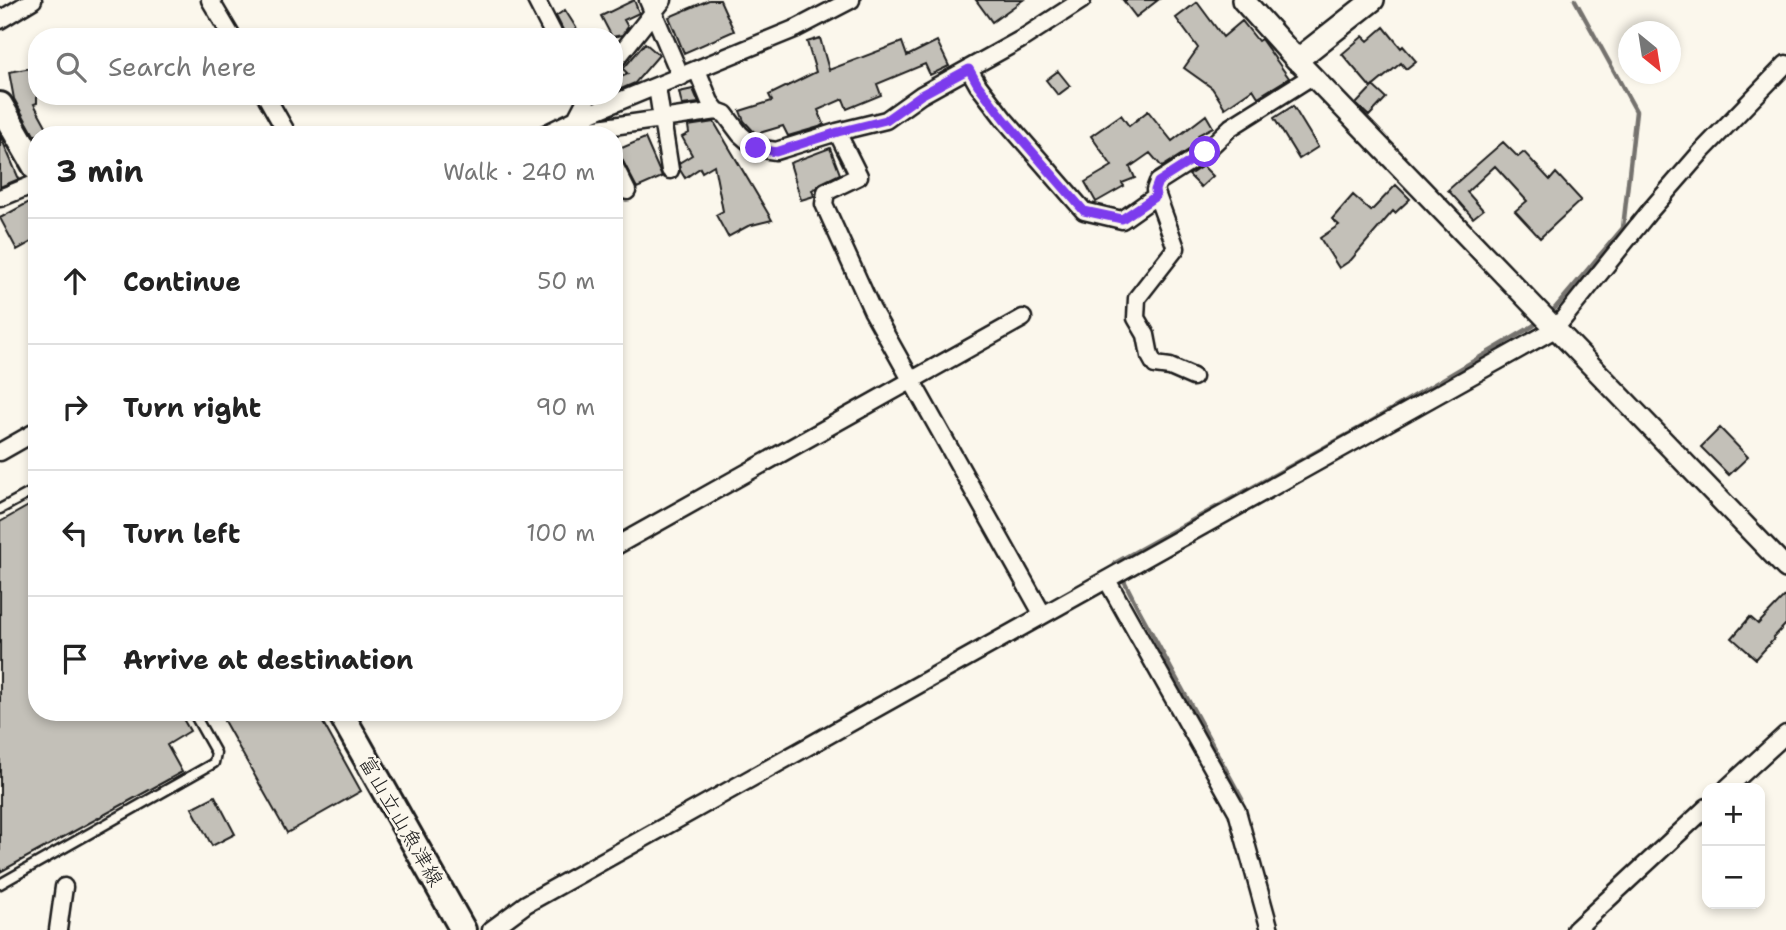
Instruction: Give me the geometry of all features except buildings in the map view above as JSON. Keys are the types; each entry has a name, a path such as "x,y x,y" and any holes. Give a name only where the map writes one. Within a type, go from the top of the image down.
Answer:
{"main road":[{"path":"1242,0 1297,60 1373,0"},
{"path":"0,105 28,153"},
{"name":"富山立山魚津線","path":"345,721 463,930"}],"street":[{"path":"0,20 33,0"},
{"path":"211,0 227,28"},
{"path":"536,0 550,28"},
{"path":"623,94 657,87 797,28 851,0"},
{"path":"623,127 717,111 725,114 740,134 756,148 776,152 886,120 921,95 1020,40 1082,0"},
{"path":"655,4 681,77"},
{"path":"623,49 655,4"},
{"path":"1297,60 1786,568"},
{"path":"491,930 526,904 1555,329 1693,161 1786,64"},
{"path":"969,69 1004,119 1084,211 1122,219 1156,196"},
{"path":"697,70 710,102 717,111"},
{"path":"1193,377 1170,367 1155,365 1150,356 1146,335 1136,318 1137,298 1176,248 1156,196 1158,182 1205,152 1230,127 1312,76"},
{"path":"657,87 670,170"},
{"path":"271,105 283,126"},
{"path":"563,126 576,120 586,105"},
{"path":"590,105 596,126"},
{"path":"838,132 859,176 826,192 824,204 872,310 1043,615"},
{"path":"623,183 627,191"},
{"path":"0,198 28,187"},
{"path":"623,542 1023,318"},
{"path":"0,452 28,436"},
{"path":"1107,580 1237,811 1270,930"},
{"path":"1732,783 1786,734"},
{"path":"1575,930 1702,812"},
{"path":"58,930 64,887"}],"lane":[{"path":"0,509 28,494"},
{"path":"0,884 214,763 216,753 198,721"}],"waterway":[{"path":"1550,313 1623,228 1636,111 1575,0"},
{"path":"1242,799 1115,563 1367,424 1540,320"}],"route":[{"path":"756,148 776,152 886,120 921,95 969,69 1004,119 1084,211 1122,219 1156,196 1158,182 1205,152"}]}
